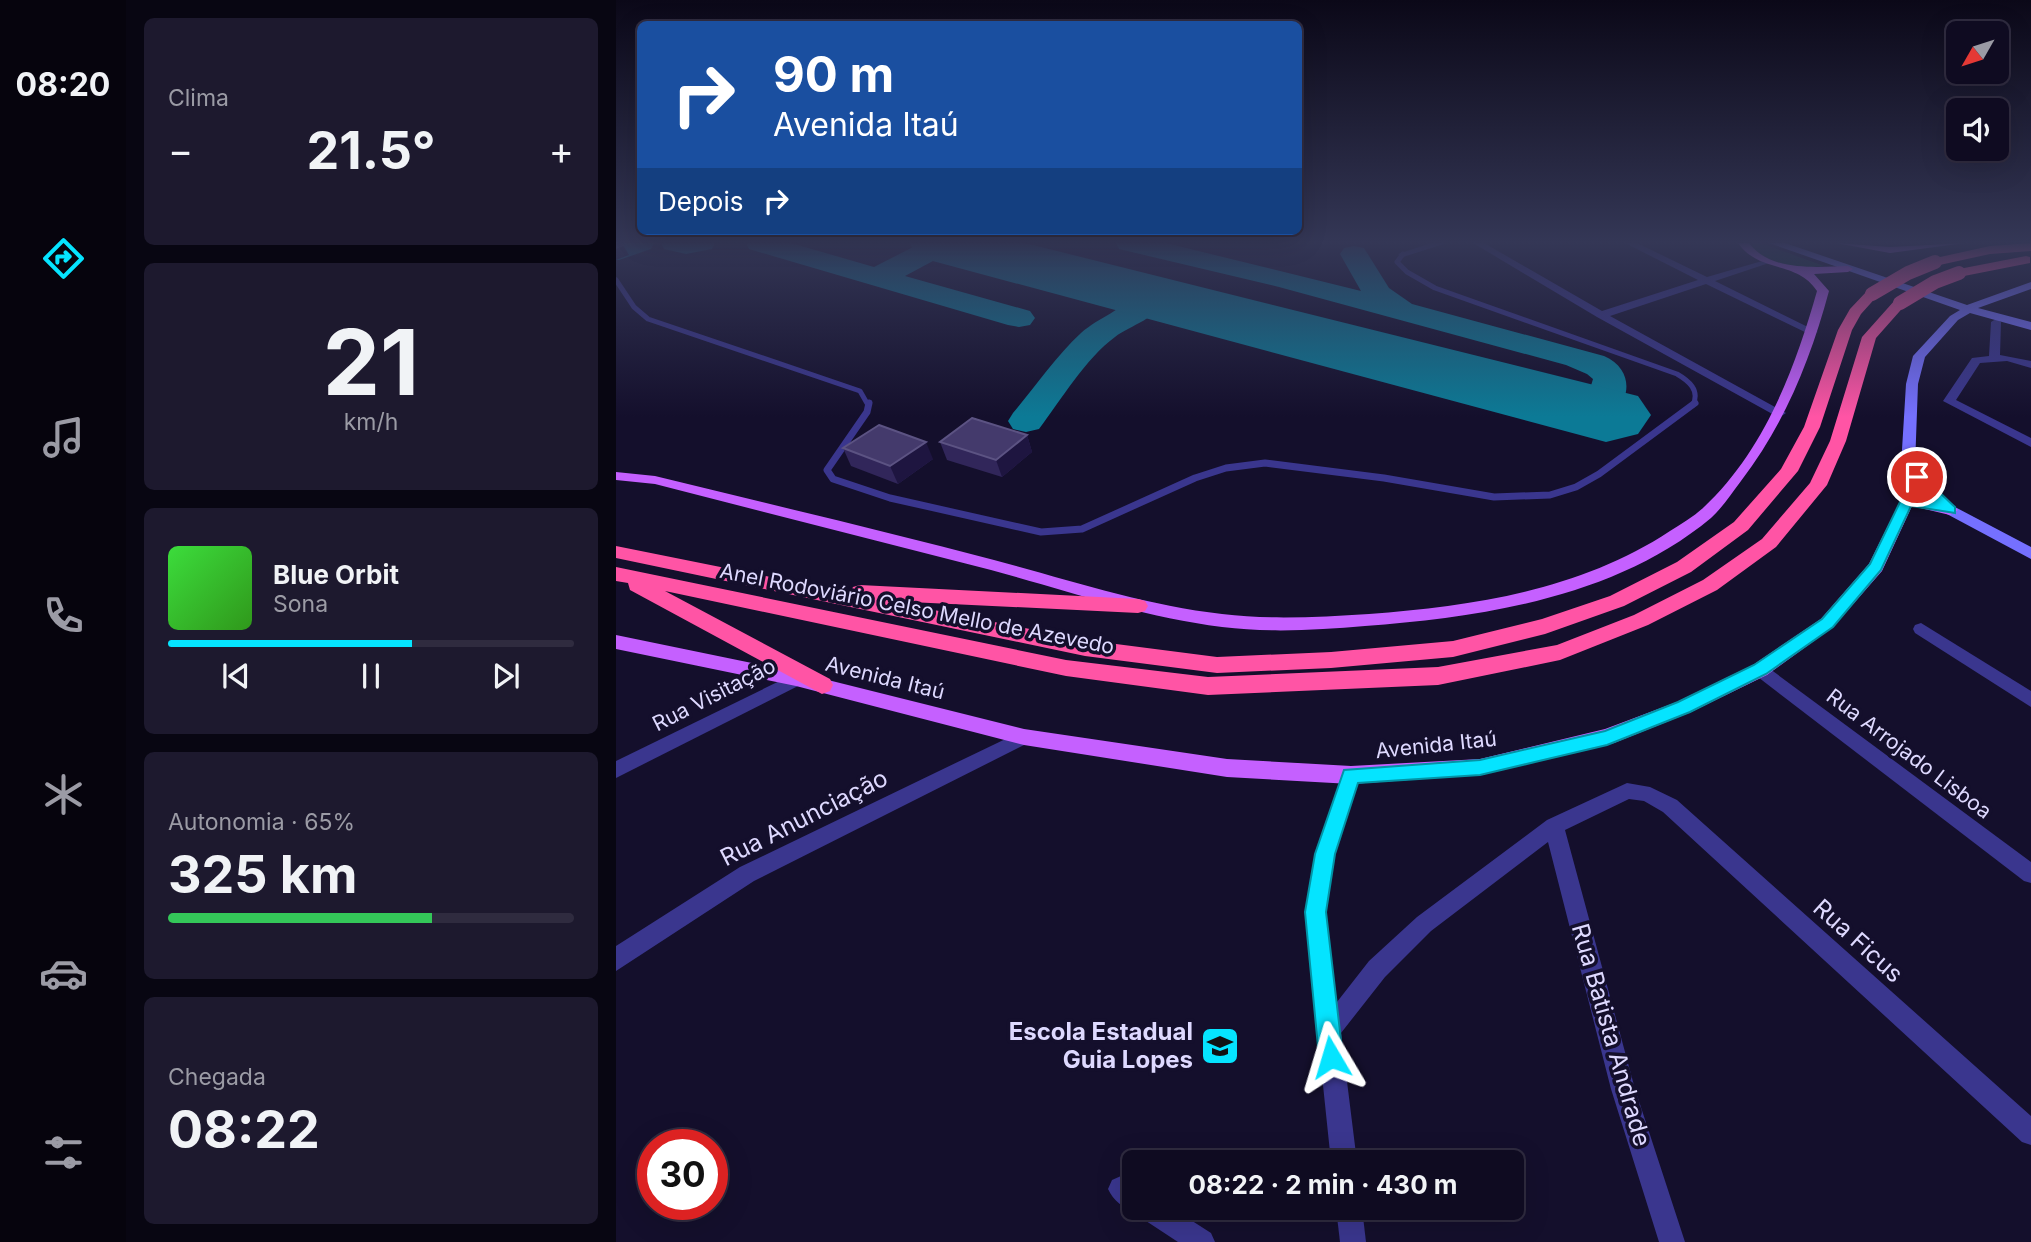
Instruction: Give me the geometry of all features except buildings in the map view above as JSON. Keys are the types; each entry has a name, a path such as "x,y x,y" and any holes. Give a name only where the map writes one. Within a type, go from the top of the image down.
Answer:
{"highway":[{"name":"Anel Rodoviário Celso Mello de Azevedo","path":"616,552 1085,648 1217,665 1331,660 1453,649 1545,626 1617,601 1684,567 1741,526 1789,471 1812,426 1845,330 1866,301"},
{"name":"Anel Rodoviário Celso Mello de Azevedo","path":"617,574 1066,668 1208,686 1438,676 1560,652 1641,620 1710,585 1769,543 1818,485 1838,440 1869,337 1903,301"},
{"path":"617,574 822,685"},
{"path":"788,588 1138,606"}],"main road":[{"path":"616,476 668,483 997,566 1138,606 1227,622 1324,622 1434,616 1522,601 1597,576 1653,547 1706,513 1754,456 1780,413 1801,370 1821,301"},
{"path":"1937,301 1947,307 1954,318"},
{"path":"1951,301 2031,316"},
{"path":"1960,301 2031,326"},
{"path":"1988,301 1954,318 1919,356 1912,384 1908,466 1925,489 1950,510 2031,554"},
{"name":"Avenida Itaú","path":"616,642 796,678 1024,737 1227,768 1351,775 1480,767 1607,737 1684,707 1760,670 1827,623 1876,567 1906,503 1915,501 1950,510"}],"street":[{"path":"1577,301 1780,413"},
{"path":"1601,315 1647,301"},
{"path":"1748,301 1813,332"},
{"path":"1994,358 1996,322"},
{"path":"2031,365 2020,360 1976,360 1949,401 2031,443"},
{"path":"1921,629 2031,700"},
{"name":"Rua Arrojado Lisboa","path":"1760,670 2031,874"},
{"name":"Rua Visitação","path":"616,770 796,678"},
{"name":"Rua Anunciação","path":"616,960 636,944 747,874 1024,737"},
{"path":"1343,1150 1315,912 1325,854 1351,775"},
{"name":"Rua Ficus","path":"1554,826 1627,791 1647,794 1670,806 2031,1133"},
{"path":"1328,1031 1377,969 1423,924 1554,826"},
{"name":"Rua Batista Andrade","path":"1554,826 1623,1089 1672,1242"},
{"path":"1168,1220 1202,1242"},
{"path":"1350,1220 1353,1242"}],"lane":[{"path":"630,301 648,319 860,391 869,402 867,412 827,470 833,480 890,498 1041,531 1082,528 1101,522 1195,478 1226,468 1265,463 1372,476 1494,497 1550,495 1576,487 1599,474 1695,403 1696,392 1691,384 1678,374 1472,301"}],"taxiway":[{"path":"960,301 1019,318"},
{"path":"1026,421 1088,344 1103,330 1147,304 1147,301"},
{"path":"1364,301 1593,363 1604,370 1610,379 1605,399 1594,411"},
{"path":"1388,301 1400,309"}],"runway":[{"path":"1166,301 1606,415"}],"place":[{"name":"Escola Estadual Guia Lopes","path":"1220,1046"}],"route":[{"path":"1331,1057 1315,912 1325,854 1351,775 1480,767 1607,737 1684,707 1760,670 1827,623 1876,567 1906,503 1915,501 1950,510 1925,489 1917,477"}]}
